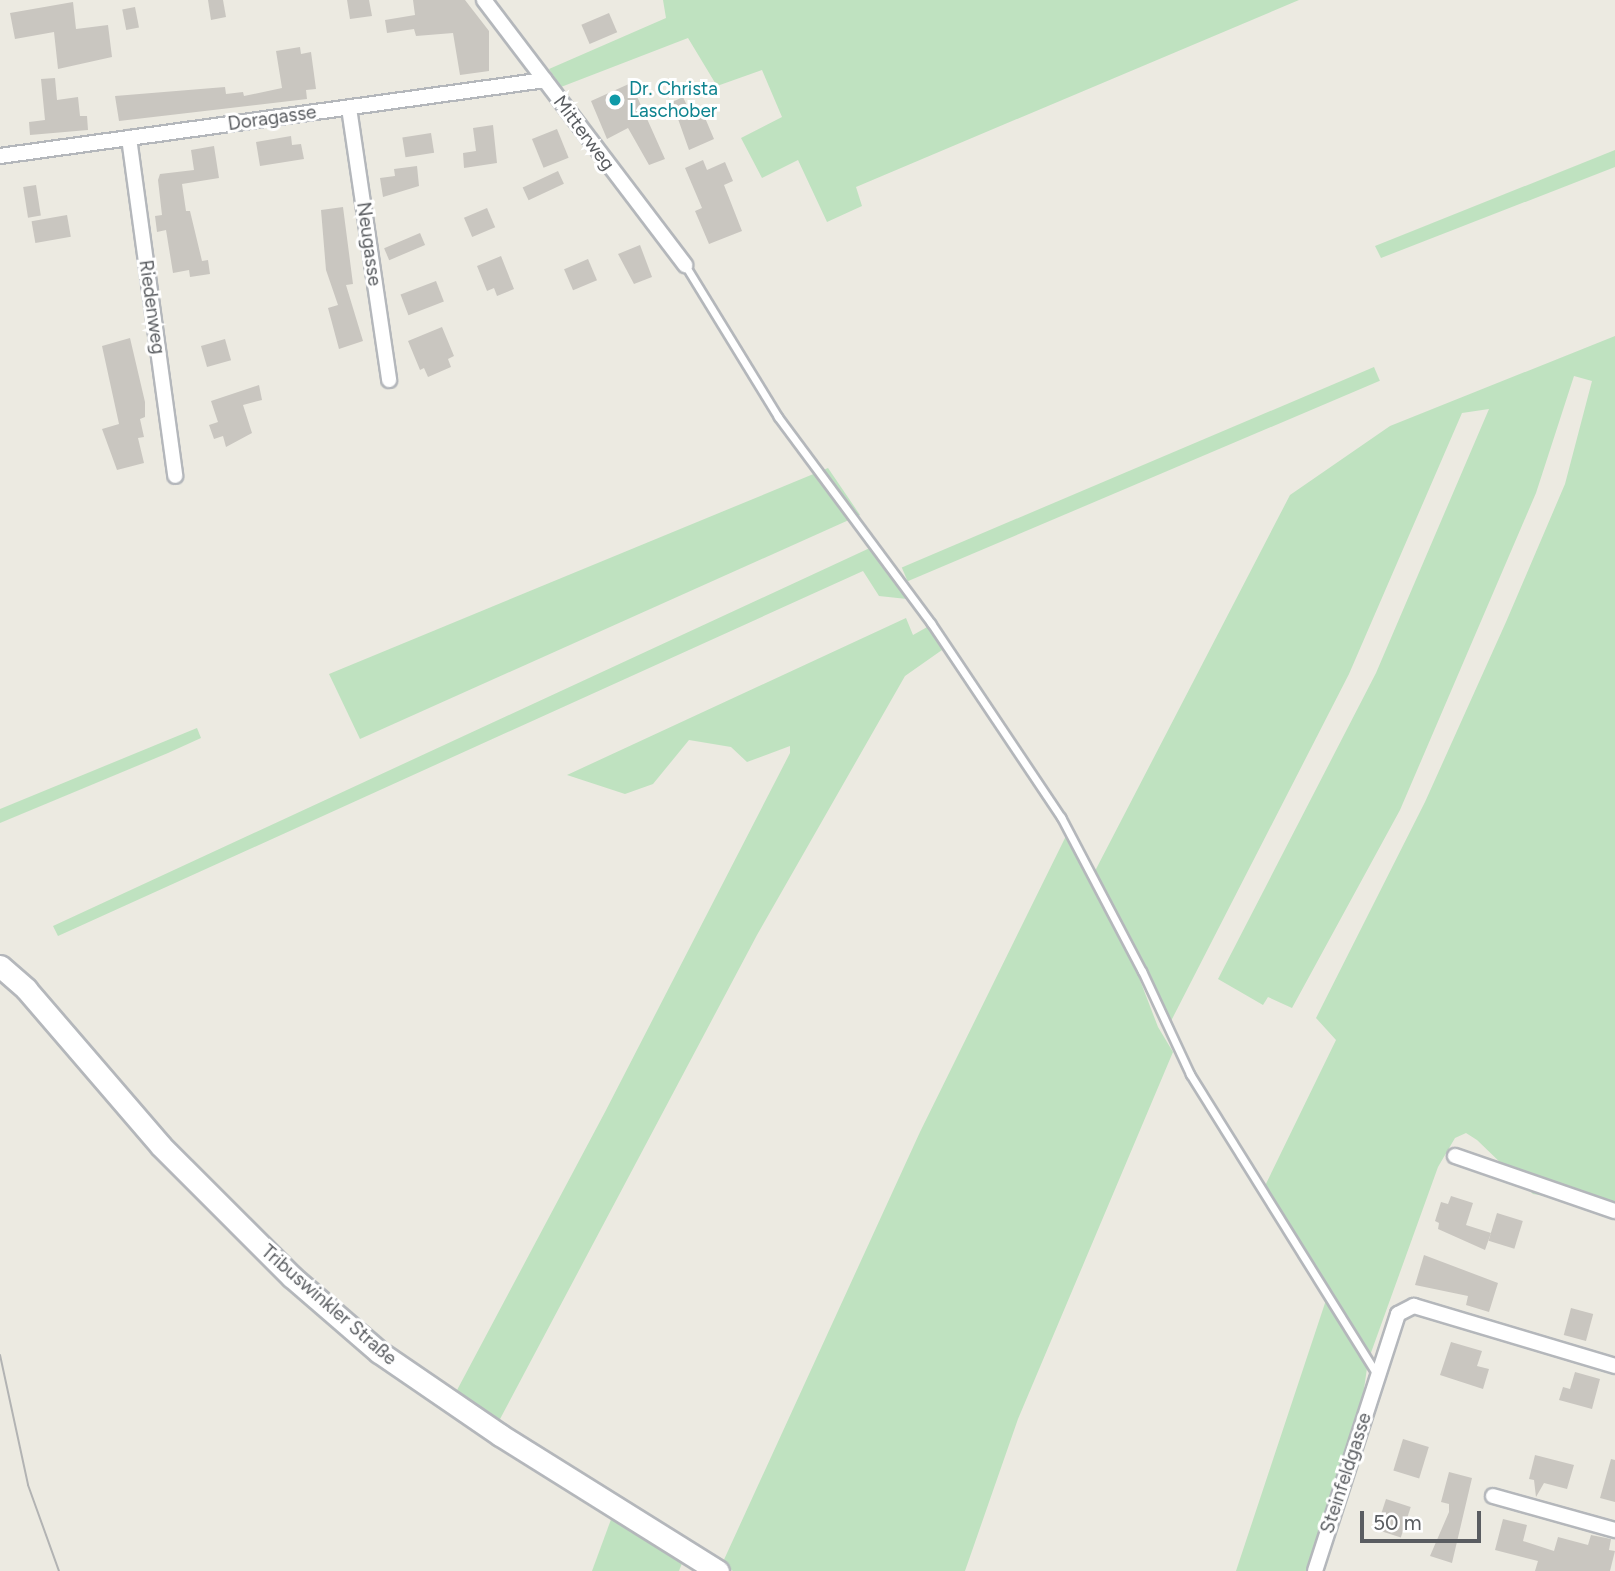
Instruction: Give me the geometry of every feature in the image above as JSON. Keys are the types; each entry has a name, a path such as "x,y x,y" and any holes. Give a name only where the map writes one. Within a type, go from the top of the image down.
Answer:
{"street":[{"name":"Mitterweg","path":"484,0 685,265"},
{"name":"Doragasse","path":"0,156 545,80"},
{"name":"Neugasse","path":"349,108 389,380"},
{"name":"Riedenweg","path":"129,138 175,476"},
{"name":"Tribuswinkler Straße","path":"0,966 26,989 161,1146 292,1278 370,1344 500,1435 718,1571"},
{"path":"1455,1156 1615,1211"},
{"name":"Steinfeldgasse","path":"1315,1571 1398,1314 1414,1306 1615,1366"},
{"path":"1493,1496 1615,1530"}],"lane":[{"path":"685,265 778,417 931,623 1060,817 1142,971 1190,1074 1377,1374"}],"green space":[{"path":"663,0 1299,0 856,187 862,206 827,222 798,160 762,178 741,138 782,117 762,70 717,86 688,38 561,87 549,69 666,18"},
{"path":"1615,150 1615,167 1381,258 1375,246"},
{"path":"1615,336 1615,1201 1613,1207 1533,1194 1477,1140 1466,1133 1455,1138 1438,1167 1368,1361 1363,1396 1307,1571 1236,1571 1326,1300 1261,1194 1336,1040 1316,1018 1425,802 1506,622 1565,484 1592,381 1574,376 1536,493 1400,810 1292,1008 1268,997 1263,1005 1218,979 1376,673 1489,409 1462,413 1349,674 1171,1021 1095,871 1290,495 1390,426"},
{"path":"1374,367 1380,381 908,581 902,567"},
{"path":"828,468 860,515 360,739 329,674"},
{"path":"872,547 907,599 879,596 863,571 58,936 53,926"},
{"path":"906,618 913,635 929,626 942,650 905,676 757,935 499,1421 456,1392 605,1112 790,753 790,746 747,762 731,747 689,740 653,784 625,794 567,775"},
{"path":"197,728 201,738 0,823 0,809"},
{"path":"1066,836 1128,949 1158,1027 1173,1052 1018,1419 965,1571 733,1571 722,1564 920,1132"},
{"path":"613,1514 684,1558 679,1571 592,1571"}],"building":[{"path":"208,0 223,0 226,17 211,20"},
{"path":"347,0 369,0 372,16 350,19"},
{"path":"413,0 465,0 489,31 489,71 460,75 453,33 416,36 414,29 387,33 385,20 415,15"},
{"path":"73,2 76,29 108,25 112,57 58,69 54,32 15,39 10,13"},
{"path":"135,7 139,28 126,30 122,9"},
{"path":"609,13 617,32 590,44 581,25"},
{"path":"300,47 301,54 311,52 316,89 306,90 307,99 119,121 115,96 225,87 226,94 243,92 244,96 282,88 276,51"},
{"path":"55,78 57,100 78,97 80,116 87,116 88,130 30,135 29,122 45,120 41,79"},
{"path":"631,83 665,159 649,165 628,128 607,139 591,101"},
{"path":"683,97 689,110 700,106 714,139 689,150 672,102"},
{"path":"493,125 497,163 464,168 463,153 476,151 473,128"},
{"path":"557,129 569,158 544,168 532,139"},
{"path":"431,133 434,153 405,157 402,138"},
{"path":"291,136 292,145 301,144 304,159 260,166 256,142"},
{"path":"214,146 219,178 182,184 186,211 190,211 202,261 208,260 210,274 190,277 189,270 173,273 166,230 157,232 155,216 162,215 158,180 160,174 194,170 191,150"},
{"path":"703,160 707,170 725,162 733,181 724,185 742,231 709,244 695,211 702,208 685,168"},
{"path":"417,166 419,186 383,197 380,178 395,176 394,169"},
{"path":"558,171 564,184 529,200 523,187"},
{"path":"36,185 41,216 28,218 23,187"},
{"path":"343,207 353,284 346,285 363,341 339,349 328,308 338,305 326,270 321,210"},
{"path":"487,208 495,227 472,237 464,218"},
{"path":"67,215 71,237 35,243 32,221"},
{"path":"420,233 425,245 389,260 384,248"},
{"path":"640,245 652,277 634,284 618,254"},
{"path":"501,256 514,289 497,296 494,288 487,291 477,266"},
{"path":"588,259 597,280 573,290 564,269"},
{"path":"436,281 444,302 408,315 401,295"},
{"path":"442,327 454,356 448,359 451,367 428,377 424,368 420,370 408,341"},
{"path":"130,338 145,402 145,417 140,419 144,437 138,438 144,463 117,470 102,429 119,424 102,346"},
{"path":"225,339 231,360 207,367 201,346"},
{"path":"259,385 262,400 243,405 252,433 226,447 223,436 214,439 209,425 218,422 211,401"},
{"path":"1451,1196 1473,1203 1466,1225 1491,1233 1485,1250 1438,1229 1439,1223 1435,1221 1441,1202 1448,1204"},
{"path":"1497,1213 1523,1221 1514,1249 1489,1241"},
{"path":"1424,1255 1498,1283 1489,1312 1466,1305 1468,1296 1415,1285"},
{"path":"1571,1308 1593,1314 1586,1341 1564,1335"},
{"path":"1451,1342 1482,1351 1477,1366 1489,1369 1483,1389 1440,1375"},
{"path":"1575,1372 1600,1379 1592,1409 1559,1400 1563,1387 1570,1389"},
{"path":"1403,1439 1429,1447 1419,1478 1393,1471"},
{"path":"1535,1455 1574,1465 1567,1489 1544,1483 1536,1497 1534,1480 1529,1479"},
{"path":"1611,1459 1615,1460 1615,1502 1600,1498"},
{"path":"1449,1472 1472,1478 1452,1563 1430,1556 1449,1512 1449,1504 1441,1502"},
{"path":"1386,1499 1411,1507 1401,1537 1376,1529"},
{"path":"1503,1519 1527,1525 1523,1541 1554,1551 1558,1537 1588,1545 1591,1535 1611,1539 1609,1550 1615,1551 1610,1571 1535,1571 1538,1561 1495,1550"}],"tram line":[{"path":"0,1355 28,1485 59,1571"}],"place":[{"name":"Dr. Christa Laschober","path":"615,100"}]}
